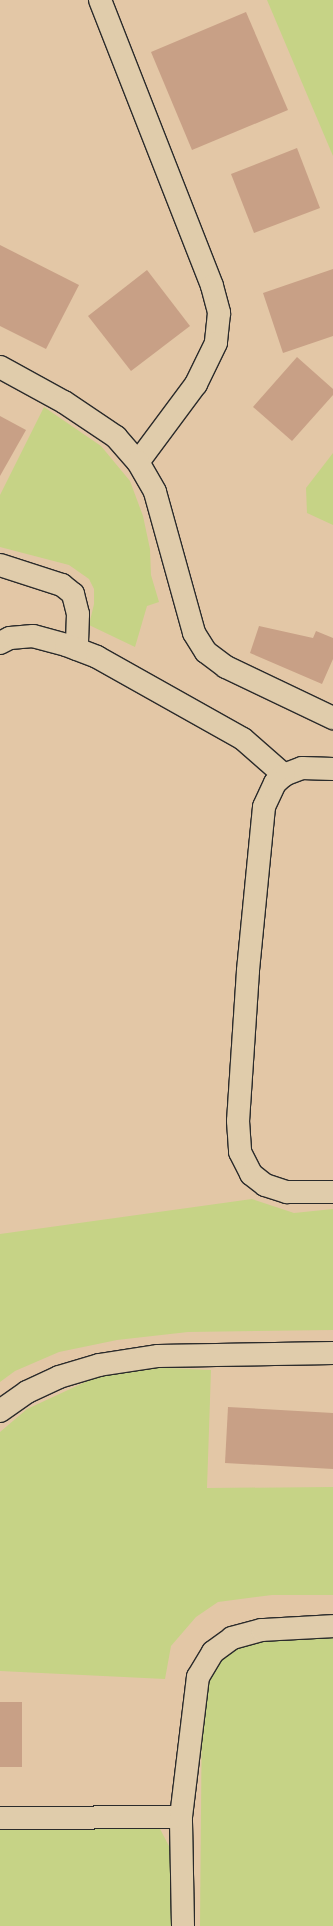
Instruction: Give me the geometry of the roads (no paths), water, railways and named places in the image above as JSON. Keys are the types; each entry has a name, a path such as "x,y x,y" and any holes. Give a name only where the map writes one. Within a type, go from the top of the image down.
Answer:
{"street":[{"path":"100,0 212,286 219,313 216,343 196,384 138,462"},
{"path":"0,367 64,402 110,433 138,462 155,492 194,634 206,652 226,667 333,718"},
{"path":"0,565 62,585 73,594 78,614 77,649"},
{"path":"0,643 10,638 33,636 77,649 97,657 237,735 284,775"},
{"path":"333,769 302,768 284,775 272,787 264,807 247,987 238,1122 240,1152 251,1174 265,1184 288,1192 333,1192"},
{"path":"0,1411 40,1386 59,1377 99,1365 158,1356 333,1353"},
{"path":"183,1926 181,1817 198,1677 213,1652 232,1638 262,1630 333,1626"},
{"path":"0,1818 181,1817"}]}
